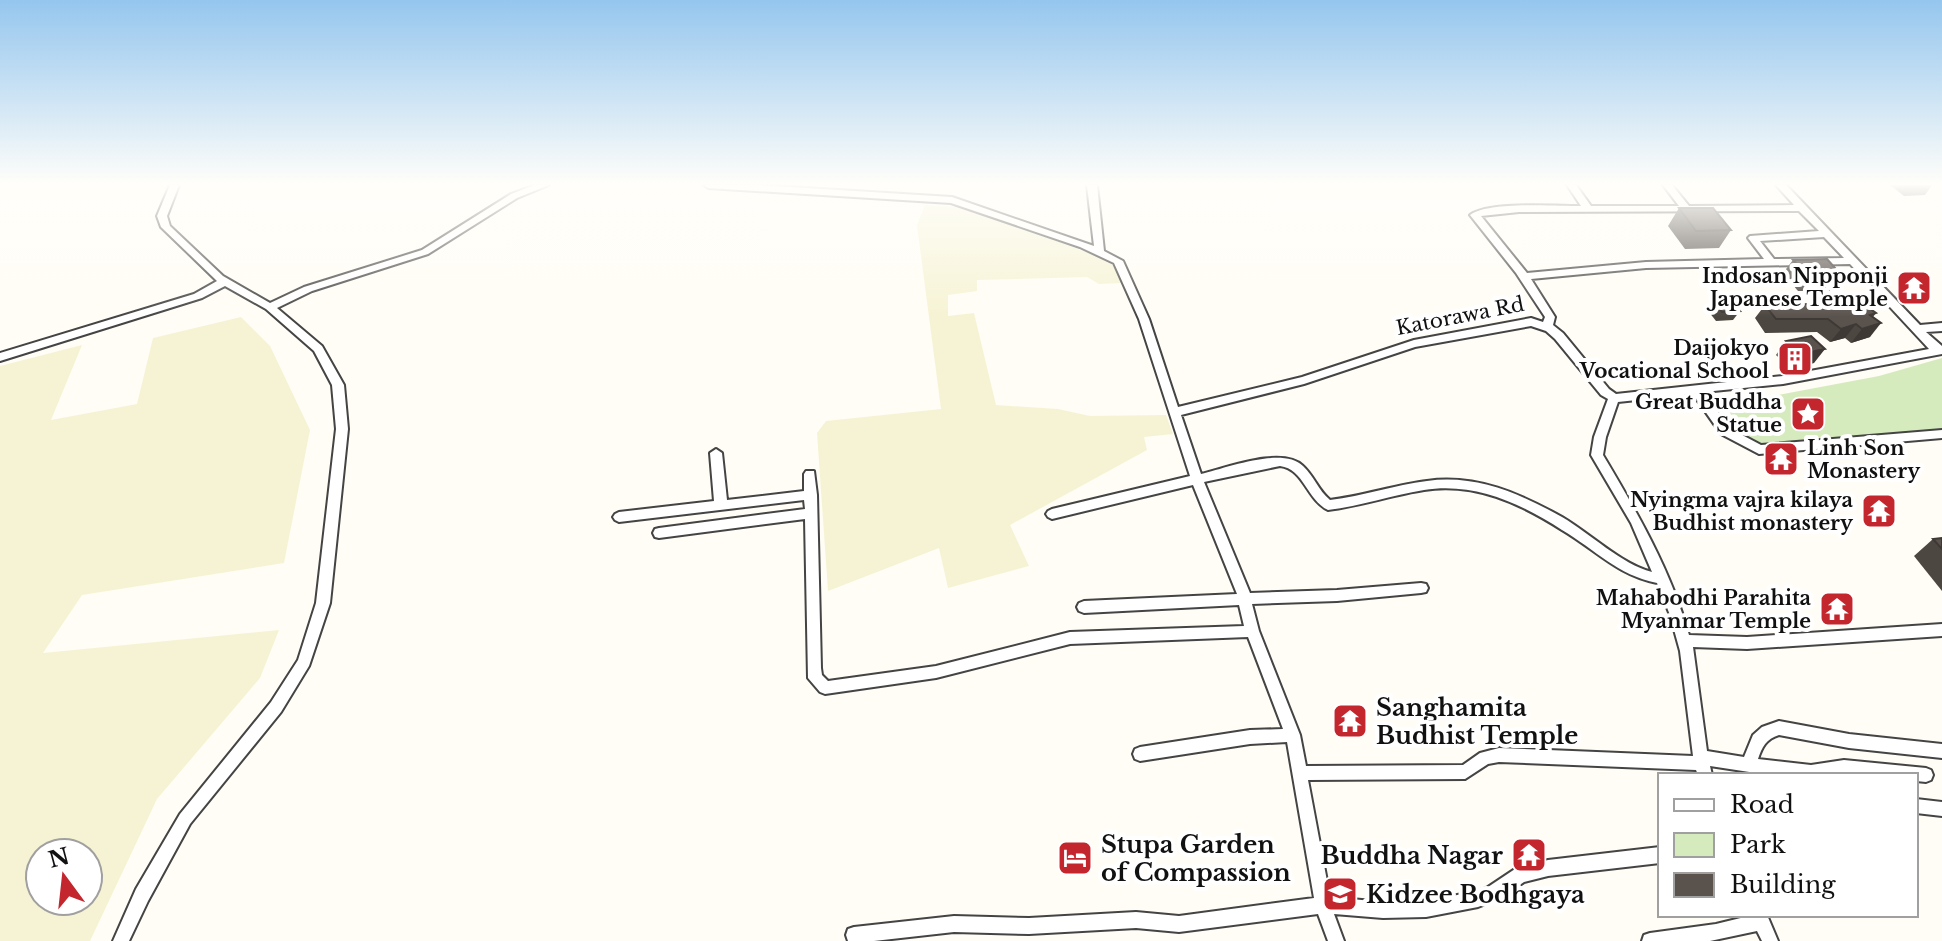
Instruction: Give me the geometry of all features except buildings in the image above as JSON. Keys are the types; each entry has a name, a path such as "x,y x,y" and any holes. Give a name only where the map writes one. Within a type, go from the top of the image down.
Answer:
{"street":[{"path":"121,941 173,836 206,789 287,692 304,662 319,620 326,586 342,429 339,393 331,369 318,349 270,307 199,262 170,229"},
{"path":"270,307 308,289 425,252 462,229"},
{"path":"1035,229 1099,251 1123,266 1144,319 1196,479 1244,598 1252,631 1293,735 1323,905 1336,941"},
{"path":"1097,229 1099,251"},
{"path":"1486,229 1524,277 1550,317 1547,326"},
{"path":"1821,229 1940,350"},
{"path":"1771,262 1753,238 1826,234"},
{"path":"1524,277 1607,267 1851,261"},
{"path":"0,357 198,296 225,281"},
{"name":"Katorawa Rd","path":"1175,412 1304,380 1424,342 1531,322 1547,326 1614,398"},
{"path":"1918,329 1942,327"},
{"path":"1702,765 1685,641 1637,522 1597,455 1614,398 1783,380 1940,350"},
{"path":"1696,390 1725,431 1759,450 1942,434"},
{"path":"716,453 721,505"},
{"path":"1052,514 1277,460 1290,461 1300,467 1315,495 1328,505 1439,484 1479,487 1499,493 1571,530 1626,571 1662,579"},
{"path":"810,474 814,668 815,678 825,688 936,672 1070,638 1252,631"},
{"path":"619,517 811,495"},
{"path":"659,533 811,513"},
{"path":"1084,607 1244,598 1304,599 1421,588"},
{"path":"1685,641 1776,642 1942,630"},
{"path":"1748,765 1758,740 1767,732 1779,728 1849,741 1942,751"},
{"path":"1140,754 1250,737 1293,735"},
{"path":"1302,773 1465,772 1489,756 1499,755 1748,765 1826,773 1844,767 1906,773"},
{"path":"1918,774 1926,775"},
{"path":"1918,806 1942,809"},
{"path":"854,935 954,924 1029,926 1136,920 1179,924 1323,905 1383,910 1426,909 1478,899 1521,875 1548,868 1658,855"},
{"path":"1650,941 1716,932 1760,918 1770,941"}],"shaded area":[{"path":"918,229 1024,229 1116,263 1121,283 1099,284 1087,277 977,280 977,291 948,295 948,316 974,313 996,405 1058,409 1090,416 1166,415 1173,434 1144,437 1147,450 1010,525 1029,566 948,588 939,548 828,591 817,433 826,421 941,409"},
{"path":"241,317 270,346 310,430 284,563 82,595 43,653 279,630 260,678 157,799 104,911 104,837 24,837 24,917 101,917 90,941 0,941 0,366 82,345 51,420 137,404 153,338"}],"green space":[{"path":"1942,358 1942,429 1761,444 1738,433 1721,408 1879,376"}],"place":[{"name":"Indosan Nipponji Japanese Temple","path":"1914,288"},
{"name":"Daijokyo Vocational School","path":"1795,359"},
{"name":"Great Buddha Statue","path":"1808,414"},
{"name":"Linh Son Monastery","path":"1781,459"},
{"name":"Nyingma vajra kilaya Budhist monastery","path":"1879,511"},
{"name":"Mahabodhi Parahita Myanmar Temple","path":"1837,609"},
{"name":"Sanghamita Budhist Temple","path":"1350,721"},
{"name":"Buddha Nagar","path":"1529,855"},
{"name":"Stupa Garden of Compassion","path":"1075,858"},
{"name":"Kidzee Bodhgaya","path":"1340,894"}]}
